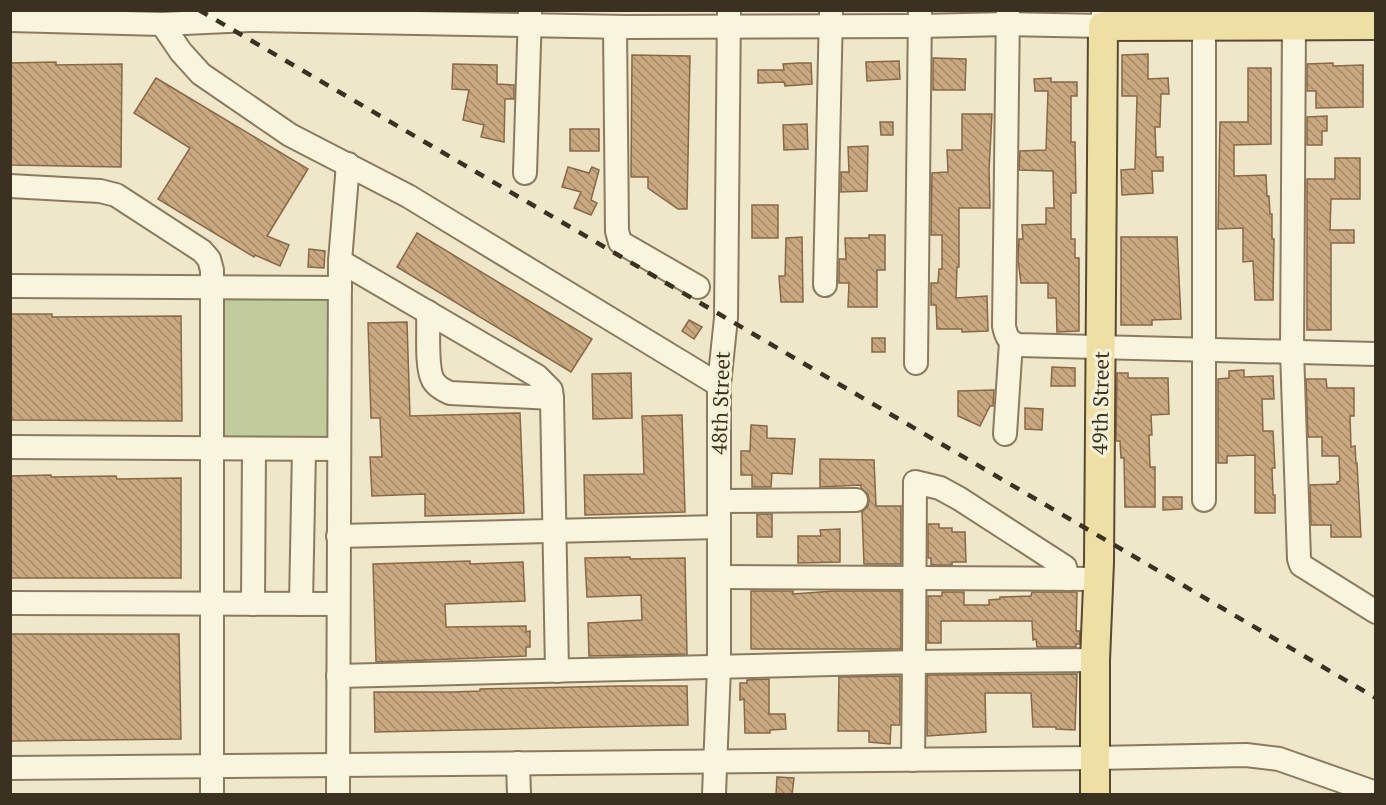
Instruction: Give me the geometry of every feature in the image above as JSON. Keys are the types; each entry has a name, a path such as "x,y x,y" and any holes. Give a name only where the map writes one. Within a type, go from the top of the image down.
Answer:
{"main road":[{"path":"1103,18 1290,20 1376,25"},
{"name":"49th Street","path":"1095,795 1103,18"}],"street":[{"path":"10,20 162,24 250,15 353,17 405,22 530,18 622,21 1103,18"},
{"path":"1008,17 1004,326 1006,336 1011,342 1018,345 1376,354"},
{"path":"525,173 530,18"},
{"path":"916,363 920,18"},
{"path":"1204,18 1204,500"},
{"name":"48th Street","path":"714,795 719,668 719,386 726,318 729,19"},
{"path":"825,285 831,19"},
{"path":"1290,20 1292,351 1299,562 1376,612"},
{"path":"622,21 617,231 620,242 698,286"},
{"path":"162,24 181,52 201,74 290,135 381,180 719,386"},
{"path":"339,795 340,261 348,164"},
{"path":"10,186 100,191 116,195 202,251 209,259 212,270 212,795"},
{"path":"340,261 537,376 550,390 552,398 557,671"},
{"path":"10,286 340,288"},
{"path":"428,312 430,370 432,380 437,386 450,393 552,398"},
{"path":"1005,434 1011,342"},
{"path":"10,447 339,449"},
{"path":"253,604 254,449"},
{"path":"301,604 304,449"},
{"path":"913,760 915,482 940,488 1058,561 1065,567 1068,579"},
{"path":"719,501 856,500"},
{"path":"338,536 719,527"},
{"path":"719,577 1098,579"},
{"path":"10,603 338,604"},
{"path":"338,676 914,662 1095,660"},
{"path":"10,768 1246,755 1279,759 1376,793"},
{"path":"518,764 519,795"}],"green space":[{"path":"331,294 333,442 221,441 222,296"}],"building":[{"path":"1148,54 1148,79 1168,78 1169,94 1161,94 1160,127 1155,127 1156,157 1163,157 1163,171 1152,171 1153,193 1122,195 1121,170 1135,169 1137,96 1122,96 1122,55"},
{"path":"632,55 690,56 687,209 678,209 648,188 648,177 631,177"},
{"path":"933,58 966,59 965,90 933,90"},
{"path":"899,61 900,79 867,81 866,62"},
{"path":"56,62 56,65 122,64 121,167 10,165 10,63"},
{"path":"811,63 812,84 785,86 784,82 758,83 758,70 784,70 783,64"},
{"path":"1333,63 1333,66 1363,65 1363,107 1316,108 1316,91 1307,91 1307,64"},
{"path":"453,64 497,65 497,84 514,85 514,99 505,99 504,142 481,137 484,125 463,120 469,90 452,89"},
{"path":"1248,68 1271,68 1271,144 1234,145 1234,176 1266,175 1267,196 1269,196 1270,214 1272,214 1272,239 1274,239 1273,300 1255,300 1253,261 1243,262 1243,228 1218,229 1220,122 1248,122"},
{"path":"156,78 308,169 267,236 289,245 280,266 255,255 254,257 158,199 190,148 134,113"},
{"path":"1051,78 1051,82 1077,82 1077,96 1071,96 1071,142 1075,142 1076,193 1071,193 1071,239 1075,239 1075,258 1079,258 1079,331 1057,332 1056,298 1048,298 1048,283 1021,283 1018,260 1019,239 1023,239 1022,225 1046,224 1046,208 1054,208 1053,171 1019,170 1020,151 1046,150 1048,91 1035,91 1034,79"},
{"path":"962,114 992,114 989,170 990,208 959,208 959,267 957,267 956,298 987,296 988,331 962,332 962,329 937,329 936,305 931,305 931,283 938,283 939,269 942,269 942,235 931,235 932,173 948,172 947,150 962,150"},
{"path":"1327,116 1327,131 1322,131 1322,145 1307,145 1307,117"},
{"path":"880,122 893,122 893,135 881,135"},
{"path":"807,124 808,149 784,150 783,125"},
{"path":"570,129 599,129 599,151 570,151"},
{"path":"868,146 867,191 841,192 841,172 849,172 848,147"},
{"path":"1335,158 1360,158 1360,199 1331,199 1330,230 1354,230 1354,243 1331,243 1331,330 1307,330 1307,179 1335,179"},
{"path":"568,167 589,173 592,167 599,170 591,200 597,203 591,215 574,208 581,192 562,187"},
{"path":"752,205 778,205 778,238 752,238"},
{"path":"417,233 592,339 571,372 397,267"},
{"path":"869,235 885,235 885,270 877,270 877,307 848,307 849,283 839,283 839,259 846,259 845,238 869,238"},
{"path":"802,237 803,302 781,302 779,276 785,276 786,238"},
{"path":"1121,237 1177,237 1181,319 1152,320 1152,325 1121,325"},
{"path":"309,249 325,251 324,268 308,267"},
{"path":"10,314 52,314 52,317 181,316 182,421 10,420"},
{"path":"689,320 702,327 694,339 682,331"},
{"path":"407,322 410,416 520,413 524,513 425,516 425,494 372,496 370,457 382,457 380,418 371,418 368,323"},
{"path":"872,338 885,338 885,352 872,352"},
{"path":"1052,367 1075,368 1075,386 1051,386"},
{"path":"1244,370 1244,377 1273,376 1274,399 1262,399 1263,431 1273,431 1275,468 1272,468 1275,513 1255,513 1255,455 1227,456 1227,463 1218,463 1218,379 1229,378 1229,371"},
{"path":"631,373 632,418 593,419 592,374"},
{"path":"1117,373 1128,373 1128,378 1168,378 1169,414 1151,415 1150,467 1155,467 1155,507 1125,507 1124,458 1121,458 1120,441 1116,441"},
{"path":"1306,379 1326,379 1327,388 1354,388 1354,416 1350,416 1351,447 1355,446 1357,463 1361,537 1331,537 1331,525 1311,525 1310,485 1337,484 1340,481 1339,456 1322,456 1322,437 1308,437"},
{"path":"994,390 993,406 990,406 980,426 958,416 958,391"},
{"path":"1025,408 1043,409 1042,430 1025,429"},
{"path":"682,415 685,512 585,515 584,475 644,474 642,416"},
{"path":"751,425 767,426 767,438 795,439 792,474 772,473 771,487 752,487 752,475 741,475 741,451 750,451"},
{"path":"820,459 874,460 876,506 901,506 901,564 864,564 862,512 868,506 868,494 861,488 861,485 820,487"},
{"path":"51,475 51,477 116,476 117,479 181,478 181,578 10,578 10,476"},
{"path":"1163,497 1182,497 1182,509 1163,510"},
{"path":"757,514 772,514 772,537 757,537"},
{"path":"928,524 939,524 939,528 952,528 952,532 965,532 966,562 931,565 931,558 928,558"},
{"path":"840,529 840,562 798,563 798,536 821,536 820,530"},
{"path":"630,557 630,559 685,558 687,654 589,656 588,623 642,620 641,595 587,597 585,558"},
{"path":"470,561 470,564 523,562 525,601 445,604 446,627 526,626 526,632 530,631 530,647 526,647 526,656 376,662 373,564"},
{"path":"751,591 793,591 793,594 834,591 901,591 901,649 751,649"},
{"path":"942,592 964,592 964,605 989,605 989,600 1000,599 1000,597 1031,596 1032,592 1077,592 1076,631 1080,631 1079,644 1076,644 1076,647 1037,647 1036,639 1033,640 1032,621 941,621 941,643 928,643 928,596 942,596"},
{"path":"10,634 179,634 181,739 10,741"},
{"path":"1077,674 1075,730 1033,727 1031,693 985,693 986,732 927,736 927,675"},
{"path":"900,676 900,725 891,725 890,744 869,742 869,731 838,731 839,677"},
{"path":"769,679 769,714 785,714 786,729 770,730 770,733 745,733 744,699 740,700 740,683 747,683 747,680"},
{"path":"687,686 688,725 375,732 374,692 453,692 480,691 480,689"},
{"path":"777,777 794,778 792,795 776,795"}],"railway":[{"path":"199,10 1376,698"}]}
